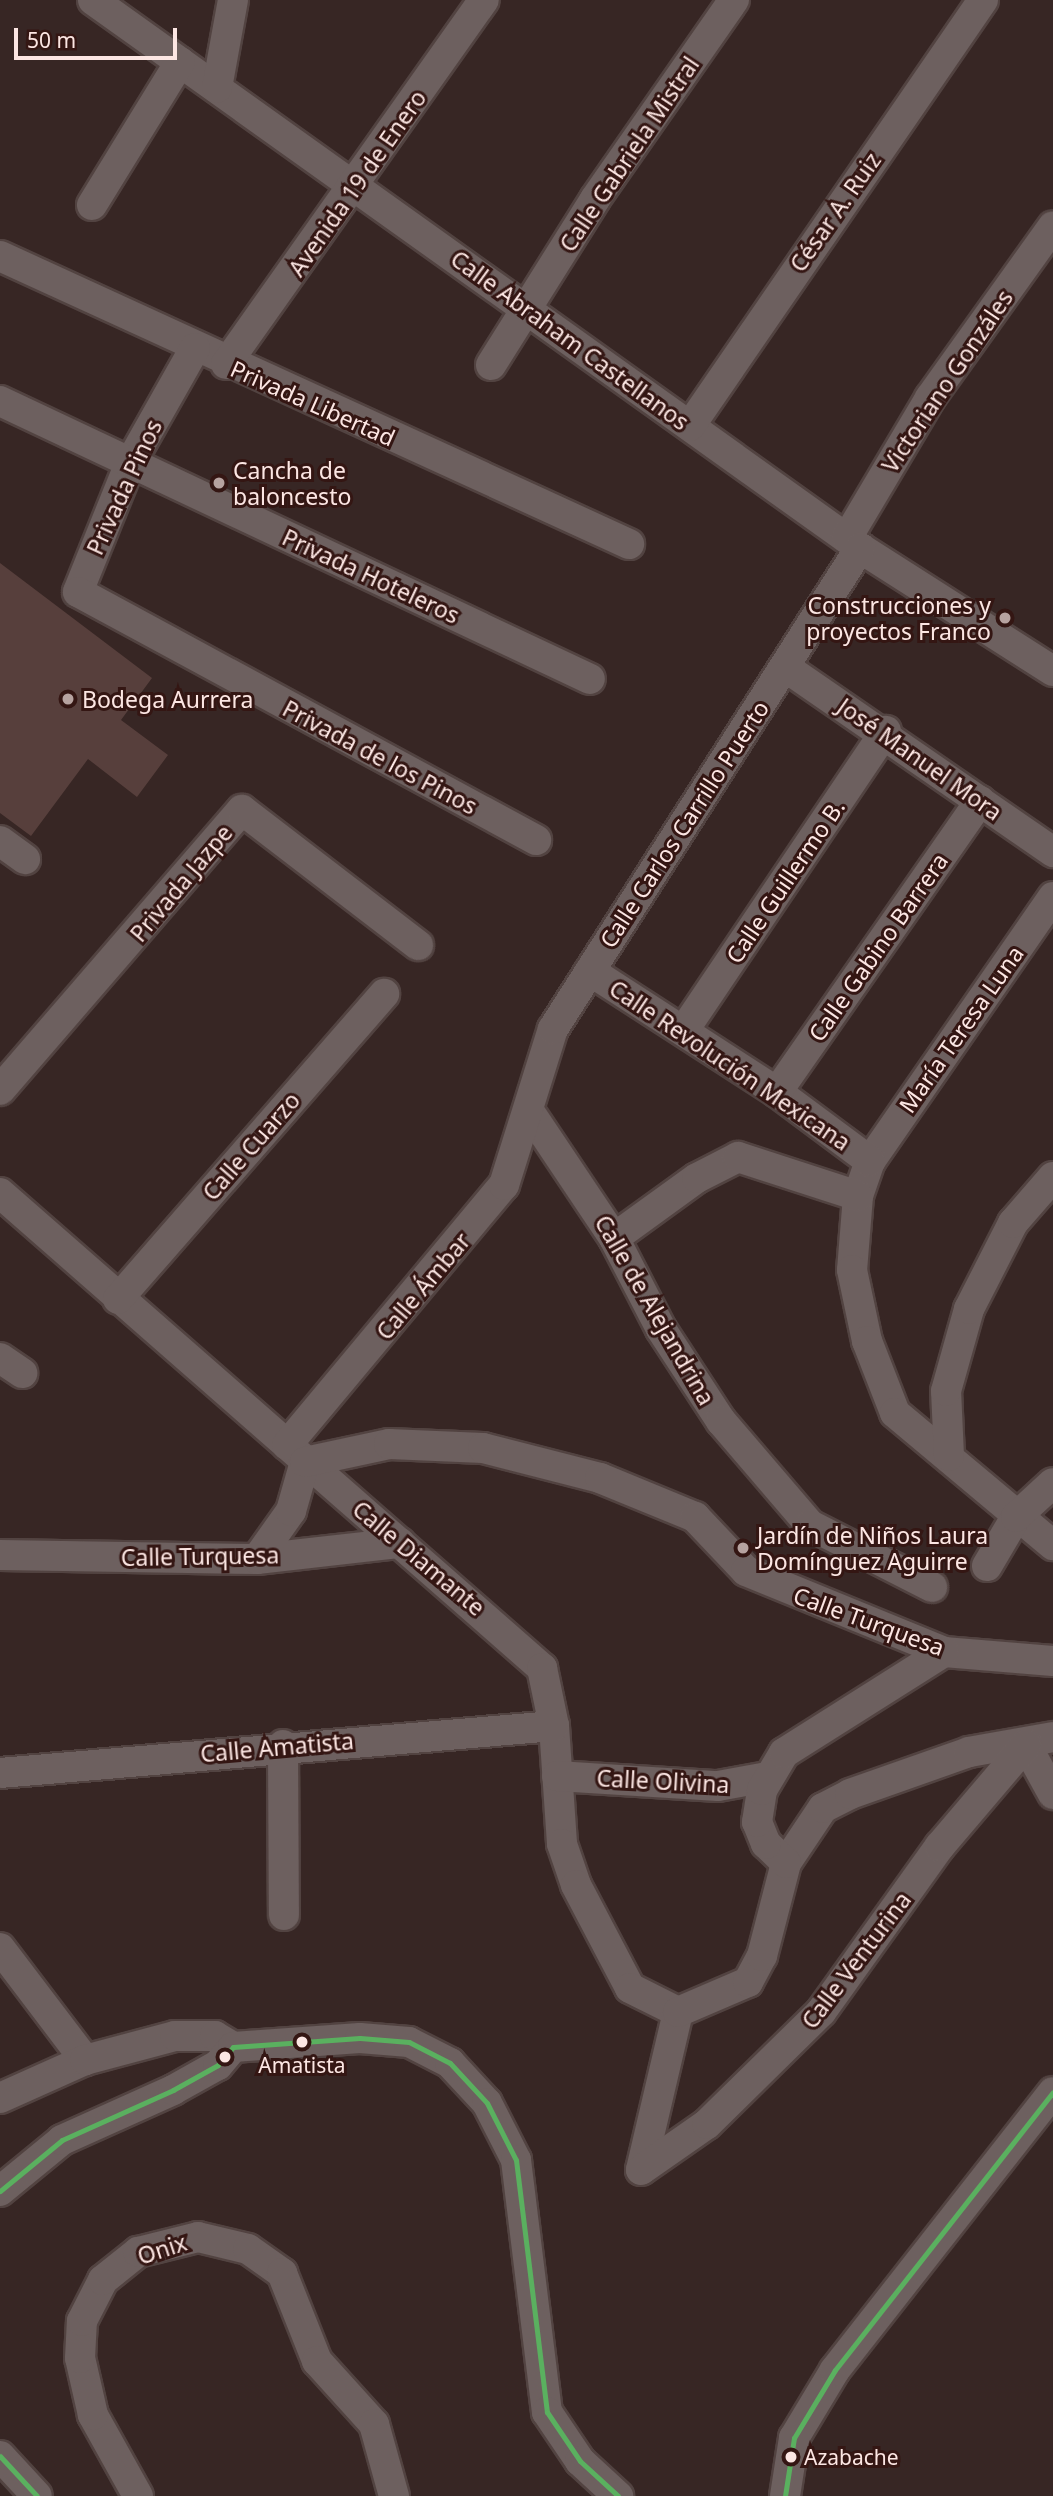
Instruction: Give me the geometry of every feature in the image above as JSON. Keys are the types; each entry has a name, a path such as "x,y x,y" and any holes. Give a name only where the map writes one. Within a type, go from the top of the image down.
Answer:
{"street":[{"name":"Calle Abraham Castellanos","path":"93,0 854,543 1053,671"},
{"path":"217,88 233,0"},
{"name":"Avenida 19 de Enero","path":"226,364 357,187 484,0"},
{"name":"Calle Gabriela Mistral","path":"491,365 734,0"},
{"name":"César A. Ruiz","path":"690,426 983,0"},
{"path":"92,205 180,62"},
{"name":"Victoriano Gonzáles","path":"854,543 930,398 1053,226"},
{"name":"Privada Libertad","path":"0,256 226,364 629,544"},
{"name":"Privada Pinos","path":"78,592 130,463 195,348"},
{"name":"Privada Hoteleros","path":"0,401 590,679"},
{"name":"Calle Carlos Carrillo Puerto","path":"529,1111 553,1029 785,667 854,543"},
{"name":"Privada de los Pinos","path":"78,592 536,840"},
{"name":"José Manuel Mora","path":"785,667 886,731 980,802 1053,852"},
{"name":"Calle Guillermo B.","path":"684,1030 886,731"},
{"name":"Calle Gabino Barrera","path":"777,1092 980,802"},
{"name":"Privada Jazpe","path":"0,1090 242,810 418,944"},
{"path":"0,841 25,859"},
{"name":"María Teresa Luna","path":"1053,897 870,1161 858,1196 852,1270 867,1341 895,1413 949,1456 1016,1517 1053,1545"},
{"name":"Calle Revolución Mexicana","path":"590,971 777,1092 870,1161"},
{"name":"Calle Cuarzo","path":"118,1299 384,993"},
{"name":"Calle de Alejandrina","path":"529,1111 614,1238 661,1329 721,1421 810,1525 932,1587"},
{"name":"Calle Ámbar","path":"296,1454 504,1185 529,1111"},
{"path":"614,1238 697,1178 738,1157 858,1196"},
{"path":"949,1456 946,1391 969,1309 1013,1223 1053,1177"},
{"name":"Calle Diamante","path":"0,1193 542,1668 554,1726 562,1844 576,1885 630,1988 678,2012"},
{"name":"Calle Turquesa","path":"296,1454 389,1444 483,1448 600,1478 695,1517 747,1571 944,1652 1053,1661"},
{"path":"257,1559 291,1511 296,1454"},
{"path":"987,1566 1016,1517 1053,1483"},
{"name":"Calle Turquesa","path":"0,1555 257,1559 400,1543"},
{"path":"786,1863 766,1844 757,1822 767,1776 784,1753 829,1720 944,1652"},
{"name":"Calle Amatista","path":"0,1773 283,1745 554,1726"},
{"path":"678,2012 748,1982 762,1956 786,1863 824,1808 850,1794 969,1752 1040,1741 1053,1794"},
{"name":"Calle Venturina","path":"678,2012 641,2169 707,2124 821,2012 940,1846 1040,1741"},
{"path":"283,1745 284,1915"},
{"name":"Calle Olivina","path":"557,1776 718,1786 767,1776"},
{"path":"0,1948 85,2060"},
{"path":"0,2098 85,2060 175,2036 215,2036 233,2047 360,2038 410,2042 450,2063 487,2103 516,2160 547,2412 579,2461 618,2496"},
{"path":"0,2191 62,2140 173,2090 218,2065 233,2047"},
{"path":"785,2496 794,2438 835,2370 1053,2092"},
{"name":"Onix","path":"138,2496 93,2415 80,2358 82,2321 103,2280 138,2252 198,2237 248,2249 282,2273 317,2361 373,2424 394,2496"},
{"path":"0,2456 37,2496"}],"building":[{"name":"Bodega Aurrera","path":"0,563 152,678 121,720 168,755 137,797 88,759 31,836 0,813"}],"transit line":[{"path":"0,2191 62,2140 173,2090 218,2065 233,2047 360,2038 409,2042 450,2063 487,2103 516,2160 547,2412 580,2461 618,2496"},
{"path":"785,2496 794,2438 835,2370 1053,2092"},
{"path":"0,2456 37,2496"}],"place":[{"name":"Cancha de baloncesto","path":"219,483"},
{"name":"Construcciones y proyectos Franco","path":"1005,618"},
{"name":"Bodega Aurrera","path":"68,699"},
{"name":"Jardín de Niños Laura Domínguez Aguirre","path":"743,1548"},
{"name":"Amatista","path":"302,2042"},
{"name":"Azabache","path":"791,2457"}]}
